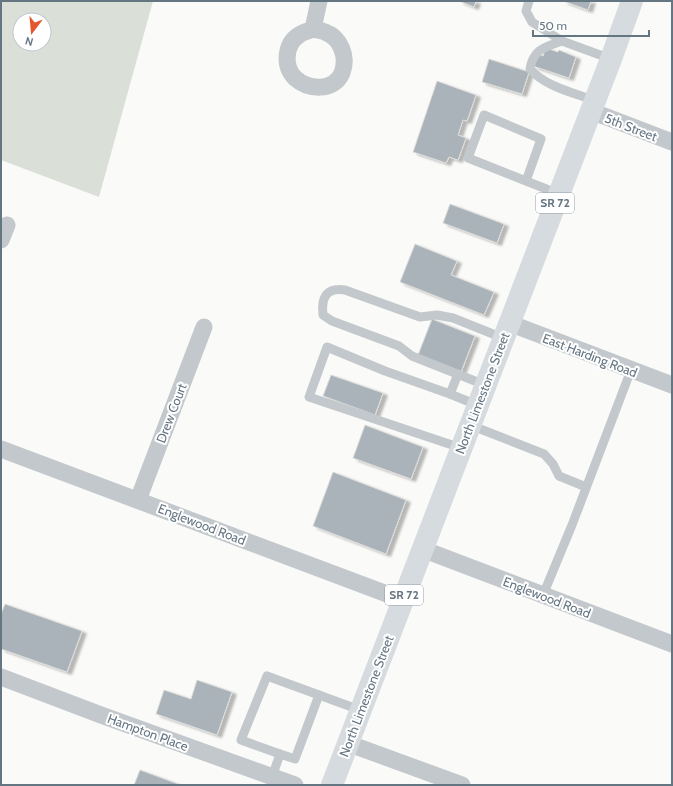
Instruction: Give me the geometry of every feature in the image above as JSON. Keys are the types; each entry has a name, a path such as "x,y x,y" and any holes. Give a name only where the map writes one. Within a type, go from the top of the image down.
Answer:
{"main road":[{"name":"North Limestone Street","path":"332,785 470,425 481,395 499,331 559,194 632,1"}],"street":[{"path":"313,29 319,1"},
{"name":"5th Street","path":"593,106 672,142"},
{"name":"Drew Court","path":"138,500 204,327"},
{"name":"East Harding Road","path":"499,331 630,370 672,385"},
{"name":"Englewood Road","path":"1,449 403,600"},
{"name":"Englewood Road","path":"422,549 672,644"},
{"name":"Hampton Place","path":"1,677 295,785"},
{"path":"347,743 462,785"}],"lane":[{"path":"529,1 526,11 532,22 562,41 611,59"},
{"path":"562,41 546,47 536,53 531,60 530,69 536,76 548,84 593,106"},
{"path":"526,181 541,139 484,115 468,158 526,181 559,194"},
{"path":"481,395 458,374 412,356 399,346 332,321 323,315 322,303 327,294 337,289 345,290 420,317 437,315 499,331"},
{"path":"461,448 309,397 327,347 385,371 450,394 481,395"},
{"path":"543,595 572,525 630,370"},
{"path":"450,394 458,374"},
{"path":"470,425 544,454 553,464 559,476 586,487"},
{"path":"319,695 295,760 241,740 267,676 319,695 360,710"},
{"path":"272,777 280,754"}],"shaded area":[{"path":"1,1 153,1 99,197 1,160"}],"building":[{"path":"459,1 476,1 474,7"},
{"path":"563,1 591,1 588,10"},
{"path":"546,48 558,52 559,50 576,57 569,78 533,66 537,54 543,56"},
{"path":"489,59 529,72 522,94 482,82"},
{"path":"437,81 476,95 467,121 463,120 458,135 466,138 458,160 449,157 446,163 413,152"},
{"path":"450,204 504,224 497,243 443,223"},
{"path":"415,244 457,261 451,275 494,292 484,315 400,282"},
{"path":"432,319 475,336 461,372 418,355"},
{"path":"331,375 383,393 375,415 323,396"},
{"path":"365,425 423,447 411,479 353,458"},
{"path":"333,472 406,500 386,554 313,526"},
{"path":"5,604 82,631 67,672 1,649 1,614"},
{"path":"197,680 232,692 217,735 156,714 164,690 191,699"},
{"path":"140,770 181,785 134,785"}]}
